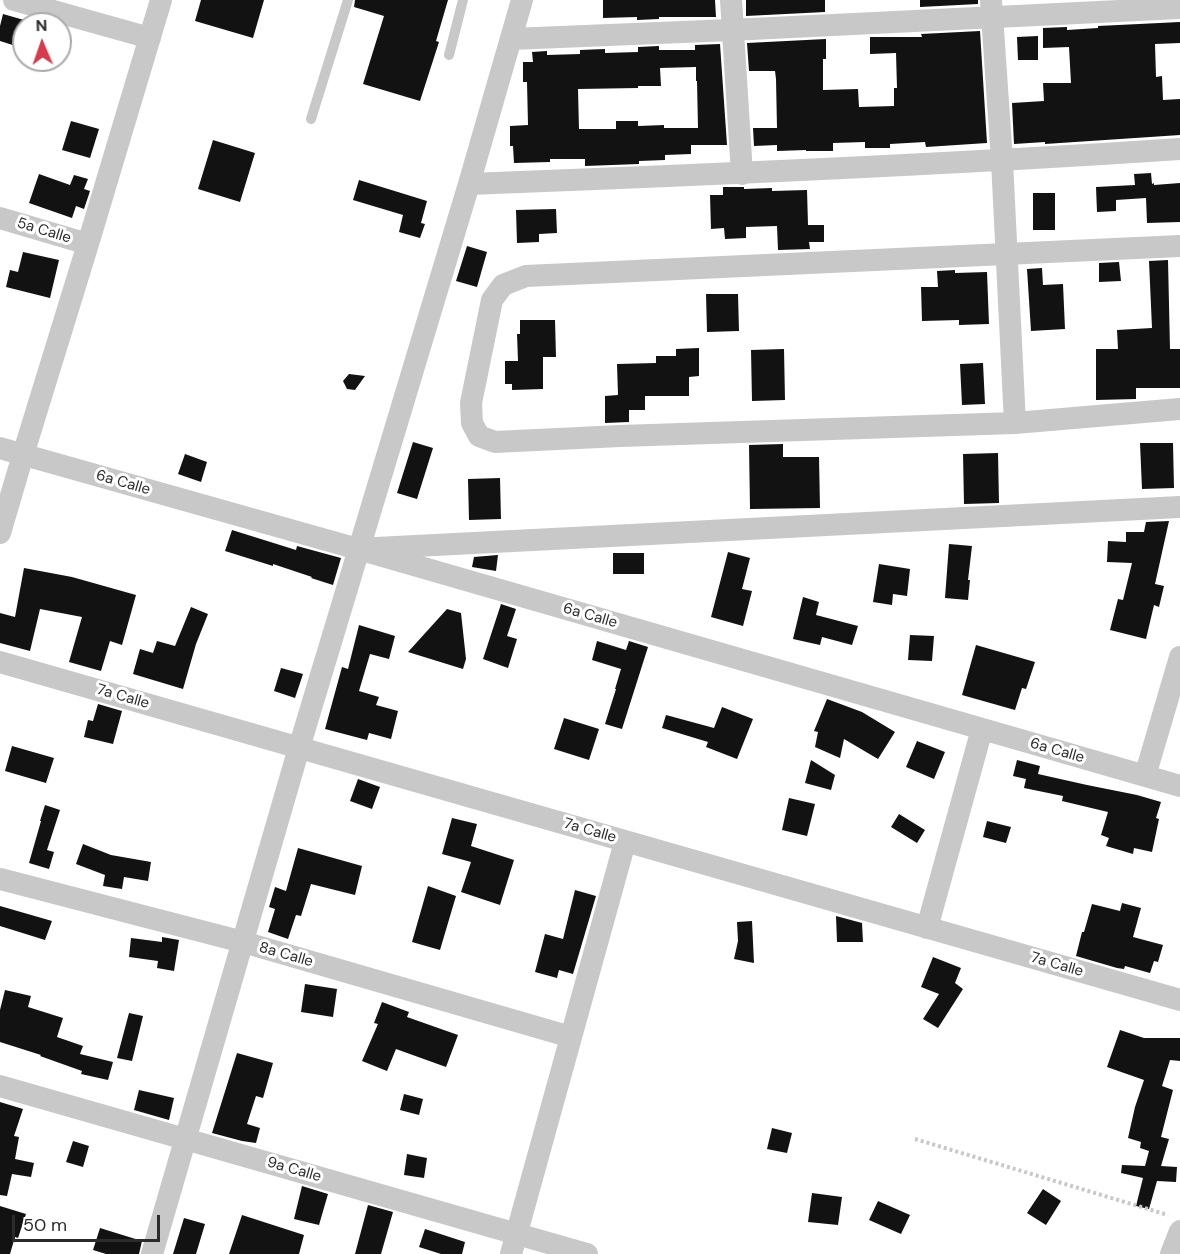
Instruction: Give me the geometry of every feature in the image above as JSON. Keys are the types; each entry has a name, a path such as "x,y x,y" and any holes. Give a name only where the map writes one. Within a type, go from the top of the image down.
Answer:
{"street":[{"path":"14,0 150,38"},
{"path":"0,533 161,0"},
{"path":"152,1254 299,748 522,0"},
{"path":"730,0 742,174"},
{"path":"511,39 732,30 991,9 1180,8"},
{"path":"991,9 1002,161 1014,423"},
{"path":"469,184 742,174 1002,161 1180,149"},
{"name":"5a Calle","path":"0,218 88,244"},
{"path":"1180,246 526,276 503,285 492,300 471,403 472,423 479,436 495,442 632,435 1014,423 1180,409"},
{"name":"6a Calle","path":"0,448 1180,786"},
{"path":"358,549 1180,507"},
{"path":"1145,776 1180,657"},
{"name":"7a Calle","path":"0,662 1180,1000"},
{"path":"927,928 982,729"},
{"path":"513,1244 625,842"},
{"name":"8a Calle","path":"0,879 243,942 571,1037"},
{"name":"9a Calle","path":"0,1086 186,1139 513,1244 588,1254"},
{"path":"1172,1254 1174,1223"}],"lane":[{"path":"311,119 348,0"},
{"path":"449,55 464,0"}],"path":[{"path":"915,1139 1174,1223"}],"building":[{"path":"201,0 264,0 253,38 195,21"},
{"path":"355,0 448,0 436,41 439,42 420,101 363,84 384,16 354,7"},
{"path":"603,0 715,0 716,17 659,17 659,19 637,20 637,17 603,18"},
{"path":"746,0 825,0 825,12 746,16"},
{"path":"920,0 978,0 978,4 920,7"},
{"path":"3,14 12,17 12,45 0,41"},
{"path":"1180,22 1180,43 1155,44 1156,77 1162,76 1163,100 1180,99 1180,135 1014,144 1012,103 1044,101 1043,83 1071,83 1069,47 1043,48 1043,28 1067,27 1067,30 1098,28 1098,26"},
{"path":"980,31 987,143 926,147 925,142 890,144 890,148 865,148 865,142 833,143 833,151 777,151 777,145 754,146 753,128 777,128 776,79 775,71 749,71 747,43 826,39 826,59 823,59 823,90 858,89 859,107 894,106 894,88 897,88 896,53 870,54 870,37 922,37 921,34"},
{"path":"1038,36 1038,60 1018,60 1017,37"},
{"path":"720,44 727,145 691,145 691,154 665,155 665,160 639,161 639,164 585,166 585,159 550,159 550,162 514,163 513,146 510,146 510,126 528,125 527,82 523,82 523,62 533,62 532,52 547,51 547,55 580,54 580,50 605,49 605,53 638,52 638,47 659,46 659,50 695,50 695,45","holes":["696,67 698,128 664,128 664,125 638,126 638,121 616,121 616,129 579,129 578,89 661,86 660,68"]},
{"path":"71,121 99,129 90,158 62,150"},
{"path":"213,140 255,153 240,202 198,189"},
{"path":"1151,173 1154,185 1180,183 1180,222 1147,223 1146,198 1116,200 1116,211 1097,212 1096,187 1135,185 1134,174"},
{"path":"39,174 70,185 74,175 88,179 84,189 90,191 84,209 76,206 72,218 29,203"},
{"path":"359,180 427,201 421,223 425,224 420,238 399,232 403,215 353,200"},
{"path":"723,187 772,188 772,191 807,190 808,225 824,225 824,242 809,242 810,249 778,250 777,226 746,227 746,238 725,239 724,228 711,229 710,195 723,195"},
{"path":"1033,193 1055,193 1055,230 1033,230"},
{"path":"556,209 557,233 539,234 539,242 517,243 516,210"},
{"path":"467,246 487,252 477,287 456,281"},
{"path":"23,252 59,260 50,298 6,287 10,270 18,272"},
{"path":"1168,260 1170,349 1180,349 1180,388 1136,388 1136,399 1096,400 1096,349 1118,349 1117,330 1152,328 1149,261"},
{"path":"1119,262 1121,281 1099,282 1099,263"},
{"path":"1042,268 1043,285 1063,284 1065,329 1031,331 1027,269"},
{"path":"955,270 955,273 987,272 989,324 959,325 959,320 922,321 921,287 938,287 937,271"},
{"path":"706,294 738,294 739,331 707,332"},
{"path":"520,320 555,320 556,357 543,357 543,389 512,390 512,384 505,384 505,361 518,361 517,334 520,334"},
{"path":"699,348 699,376 689,377 689,396 645,396 645,410 629,410 629,422 605,423 605,396 618,395 617,364 656,363 656,356 676,356 676,349"},
{"path":"784,349 785,400 752,401 751,350"},
{"path":"983,363 985,404 962,405 960,364"},
{"path":"349,374 365,376 355,390 347,389 343,381"},
{"path":"413,442 433,448 417,499 397,493"},
{"path":"1140,443 1173,443 1174,488 1142,489"},
{"path":"783,444 783,457 819,457 820,508 750,509 749,445"},
{"path":"998,453 999,503 964,504 963,454"},
{"path":"185,454 207,462 201,482 178,474"},
{"path":"500,478 501,519 469,520 468,479"},
{"path":"1169,521 1155,584 1164,586 1159,607 1154,605 1146,639 1110,630 1118,599 1123,600 1132,563 1107,562 1108,541 1126,542 1126,532 1144,532 1146,522"},
{"path":"232,530 296,550 297,546 341,558 333,585 273,564 273,566 225,551"},
{"path":"949,544 972,546 968,600 945,598"},
{"path":"728,552 750,558 742,589 752,591 743,626 711,617"},
{"path":"613,553 644,553 644,574 613,574"},
{"path":"498,555 496,571 472,567 474,557"},
{"path":"879,564 910,569 907,596 893,594 892,605 873,602"},
{"path":"24,568 72,577 136,595 122,645 110,641 101,671 69,662 82,617 40,609 30,651 0,643 0,613 15,617"},
{"path":"803,597 819,602 816,615 858,626 852,645 822,637 820,645 793,639"},
{"path":"501,604 516,609 507,636 517,639 508,668 483,659"},
{"path":"191,607 208,614 196,644 183,689 133,674 140,649 153,653 157,641 175,646"},
{"path":"447,609 461,613 466,659 463,669 408,652"},
{"path":"359,625 395,636 389,659 370,654 359,691 379,697 376,705 398,711 391,739 369,733 367,740 325,729 342,667 348,669"},
{"path":"910,635 934,636 932,661 908,660"},
{"path":"597,641 626,650 629,641 648,647 622,729 605,724 621,669 592,660"},
{"path":"976,645 1035,662 1026,689 1022,688 1015,710 962,695"},
{"path":"281,668 303,674 295,698 274,691"},
{"path":"827,699 862,712 895,732 878,759 844,739 840,758 815,747 818,732 814,731"},
{"path":"98,704 122,711 113,744 84,737 88,720 93,721"},
{"path":"722,707 753,719 737,759 706,747 708,742 662,728 666,715 714,728"},
{"path":"564,718 599,729 589,760 554,749"},
{"path":"917,741 945,752 934,779 906,767"},
{"path":"12,746 54,758 46,783 5,771"},
{"path":"811,760 835,775 831,790 805,783"},
{"path":"1017,760 1040,766 1038,774 1161,802 1156,818 1159,819 1152,852 1134,848 1133,854 1106,846 1109,838 1101,835 1108,812 1062,801 1063,796 1024,788 1026,779 1013,776"},
{"path":"358,779 380,787 372,809 350,801"},
{"path":"789,798 815,804 807,836 782,830"},
{"path":"45,805 60,810 47,850 54,852 49,869 29,863"},
{"path":"899,814 925,830 917,843 891,827"},
{"path":"452,818 477,824 471,846 514,860 500,905 461,892 471,862 442,854"},
{"path":"987,821 1011,827 1006,843 983,837"},
{"path":"83,844 111,855 151,862 148,881 124,877 122,889 103,886 105,875 76,864"},
{"path":"298,848 362,866 355,895 311,884 301,916 296,915 288,939 268,932 275,909 269,907 275,887 286,891"},
{"path":"428,886 456,896 440,950 412,942"},
{"path":"575,890 596,896 573,974 559,970 557,978 535,972 545,934 563,939"},
{"path":"1122,903 1141,908 1133,937 1163,945 1158,962 1154,961 1150,973 1125,966 1124,969 1117,968 1076,956 1092,904 1120,911"},
{"path":"0,906 52,921 45,940 0,926"},
{"path":"836,916 862,923 863,942 837,942"},
{"path":"752,921 754,963 734,959 738,941 737,922"},
{"path":"162,937 179,940 174,971 157,968 158,961 129,957 131,938 162,942"},
{"path":"933,957 961,968 955,983 963,989 938,1028 923,1019 939,994 921,987"},
{"path":"305,984 337,989 333,1017 301,1012"},
{"path":"5,990 31,996 28,1007 63,1018 57,1037 83,1046 80,1054 113,1062 108,1080 81,1074 82,1071 0,1042 0,1010"},
{"path":"382,1002 409,1012 407,1017 458,1035 446,1067 396,1049 387,1071 362,1061 378,1024 374,1023"},
{"path":"129,1013 143,1016 132,1061 117,1058"},
{"path":"1120,1030 1144,1038 1180,1038 1180,1061 1170,1060 1162,1086 1173,1090 1161,1137 1169,1139 1161,1166 1177,1167 1176,1182 1157,1181 1149,1209 1136,1206 1143,1178 1121,1173 1122,1165 1145,1166 1149,1151 1140,1148 1141,1142 1128,1138 1144,1080 1107,1067"},
{"path":"237,1053 273,1063 263,1098 256,1096 247,1124 260,1128 256,1143 212,1133"},
{"path":"139,1090 174,1098 169,1120 134,1110"},
{"path":"404,1094 423,1099 419,1115 400,1110"},
{"path":"0,1102 23,1109 14,1136 19,1137 15,1159 34,1163 31,1177 12,1174 7,1196 0,1195"},
{"path":"772,1128 792,1133 787,1153 767,1149"},
{"path":"73,1141 89,1146 83,1167 66,1162"},
{"path":"407,1154 427,1158 424,1178 404,1175"},
{"path":"302,1186 328,1194 319,1225 294,1219"},
{"path":"1043,1189 1061,1201 1046,1225 1027,1213"},
{"path":"812,1193 842,1197 838,1225 808,1222"},
{"path":"878,1201 910,1215 901,1234 869,1220"},
{"path":"368,1205 393,1212 381,1254 355,1254"},
{"path":"0,1206 26,1214 10,1254 0,1254"},
{"path":"242,1215 304,1235 299,1254 229,1254"},
{"path":"184,1218 205,1224 196,1254 173,1254"},
{"path":"100,1228 142,1241 139,1254 106,1254 93,1250"},
{"path":"425,1229 465,1242 462,1254 441,1254 419,1247"}]}
